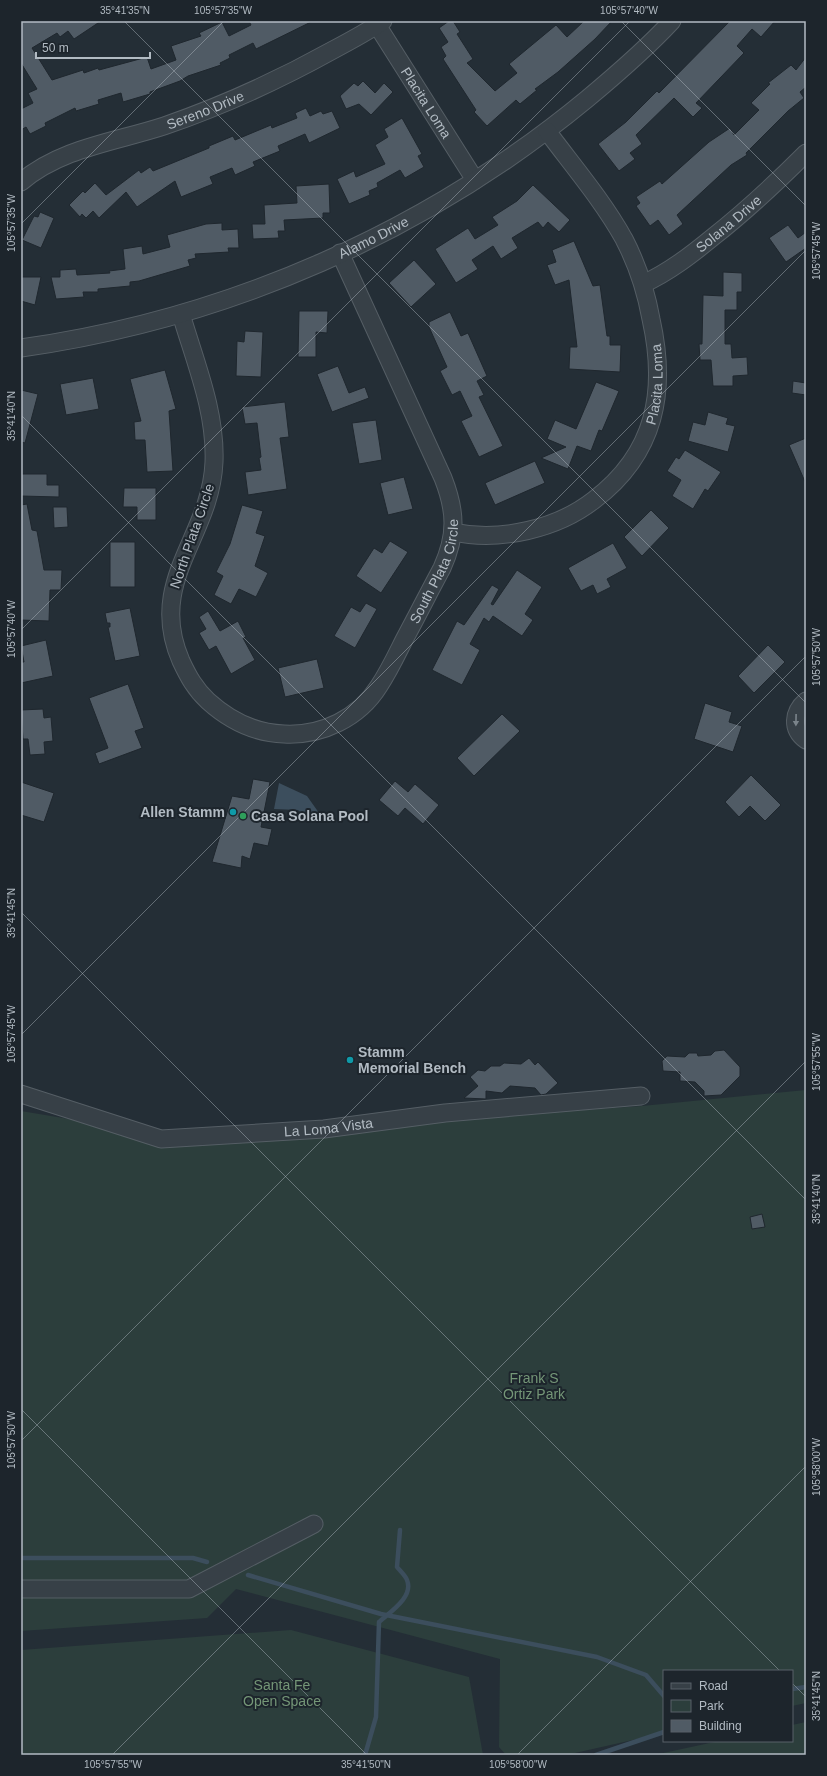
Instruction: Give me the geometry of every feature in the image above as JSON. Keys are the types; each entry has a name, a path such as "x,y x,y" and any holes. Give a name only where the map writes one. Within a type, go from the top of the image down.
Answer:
{"street":[{"name":"Alamo Drive","path":"21,348 86,336 181,314 250,291 340,253 403,222 475,180 547,131 617,74 672,21"},
{"name":"Placita Loma","path":"380,23 475,180"},
{"name":"Sereno Drive","path":"21,182 46,164 63,156 165,125 244,94 298,69 380,23"},
{"name":"Placita Loma","path":"453,532 475,535 510,533 548,524 568,517 585,507 604,493 634,458 644,439 656,405 658,387 658,351 643,284 634,260 612,220 547,131"},
{"name":"Solana Drive","path":"643,284 682,262 726,227 805,157"},
{"name":"South Plata Circle","path":"193,686 207,700 228,716 259,730 274,734 308,733 340,722 355,712 378,688 448,555 453,532 452,505 443,478 340,253"},
{"name":"North Plata Circle","path":"181,314 209,408 214,445 212,481 207,500 179,570 171,606 171,628 173,640 193,686"},
{"path":"806,701 797,712 795,719 799,733 806,740"},
{"name":"La Loma Vista","path":"21,1094 161,1139 324,1129 445,1113 642,1096"},
{"path":"21,1589 189,1589 314,1524"}],"green space":[{"name":"Frank S Ortiz Park","path":"806,1090 806,1703 793,1706 793,1670 663,1670 663,1733 566,1755 506,1755 499,1747 500,1659 236,1589 207,1618 21,1631 21,1111 183,1138 642,1106"},
{"name":"Santa Fe Open Space","path":"291,1630 469,1677 483,1755 21,1755 21,1650"},
{"path":"806,1722 806,1755 654,1755 714,1742 793,1742 793,1725"}],"water":[{"path":"279,783 307,796 319,813 309,820 298,810 274,809"}],"building":[{"path":"21,21 101,21 74,39 68,31 60,37 57,33 32,48 52,80 83,70 84,73 98,68 99,70 147,57 151,69 176,60 171,46 201,36 199,33 222,22 229,36 251,25 249,21 313,21 256,49 253,43 229,55 230,58 220,63 221,65 188,76 180,81 150,92 150,94 123,102 121,93 98,100 99,104 76,111 75,108 45,123 46,126 30,134 26,127 21,130 21,109 33,103 28,93 37,89 21,63"},
{"path":"449,21 453,21 460,32 457,34 473,59 467,63 495,91 517,73 509,64 556,25 567,37 584,21 612,21 595,39 558,72 535,89 537,90 520,104 516,100 487,126 474,112 476,110 443,59 446,56 441,47 448,42 439,28"},
{"path":"730,21 775,21 761,37 752,29 737,46 744,53 696,103 702,108 693,117 674,98 636,135 642,144 630,153 635,159 619,171 598,144 626,122 657,91 659,93"},
{"path":"806,57 806,87 800,92 804,98 788,111 746,153 747,155 731,165 677,215 683,224 669,235 658,220 650,226 636,206 640,203 636,197 660,181 662,184 709,142 730,128 734,135 759,110 751,103 770,84 768,83 791,65 796,70"},
{"path":"363,81 375,93 384,83 393,92 371,115 359,104 346,109 340,96 354,83 358,86"},
{"path":"306,108 310,116 321,111 323,114 332,111 340,128 309,143 305,134 278,146 280,151 253,162 255,166 235,175 232,168 210,177 213,184 181,197 175,181 137,207 126,192 99,218 93,211 86,218 82,214 80,217 69,205 83,191 85,193 95,183 106,195 139,170 141,173 150,167 153,171 209,148 209,146 233,136 235,140 271,125 272,128 297,118 295,113"},
{"path":"402,118 422,154 418,156 424,167 405,178 400,170 377,183 378,187 369,191 370,195 349,204 337,179 354,171 356,177 385,164 375,145 388,137 384,129"},
{"path":"329,184 330,213 323,213 323,218 284,220 285,231 278,231 279,238 253,239 252,224 265,224 264,205 297,203 296,186"},
{"path":"533,185 570,220 559,232 548,222 543,228 538,222 512,238 518,248 501,259 493,246 472,260 478,269 456,283 435,249 468,228 475,239 498,225 492,217 517,201"},
{"path":"40,212 54,218 41,248 22,240 34,216 38,217"},
{"path":"222,223 222,230 238,229 239,248 228,248 229,252 195,254 196,258 188,260 190,266 139,281 130,282 130,286 98,289 98,292 83,292 84,297 56,299 51,277 60,277 60,270 76,269 77,275 110,273 109,271 125,269 123,249 142,246 143,254 170,247 167,235 206,224"},
{"path":"788,225 798,238 806,232 806,248 786,262 769,238"},
{"path":"574,241 593,286 600,285 607,336 610,336 610,345 621,345 620,372 569,369 570,347 577,347 569,280 555,285 547,265 556,262 552,250"},
{"path":"414,260 436,284 411,307 389,283"},
{"path":"723,272 742,273 742,292 737,292 737,310 725,310 725,344 731,344 732,358 747,357 748,375 733,376 733,386 713,386 711,360 700,360 699,344 702,344 703,295 723,296"},
{"path":"21,277 41,277 35,305 21,301"},
{"path":"299,311 328,311 327,333 316,332 316,357 298,357"},
{"path":"450,312 461,336 468,333 487,376 477,381 484,395 479,397 503,446 479,457 461,421 472,416 460,391 452,395 440,371 447,367 429,327 429,322"},
{"path":"245,331 263,332 261,377 236,376 237,341 244,342"},
{"path":"338,366 349,393 365,387 369,398 332,412 317,374"},
{"path":"165,370 176,409 169,411 173,471 147,472 145,440 135,440 134,422 141,421 130,379"},
{"path":"93,378 99,409 66,415 60,384"},
{"path":"793,381 806,383 806,395 792,393"},
{"path":"596,382 619,391 602,431 599,430 591,451 577,446 568,469 541,458 566,447 547,439 555,420 576,429"},
{"path":"21,390 38,394 25,443 21,442"},
{"path":"285,402 289,437 280,438 287,489 248,495 245,472 261,470 259,458 261,457 257,423 245,424 242,407"},
{"path":"708,412 728,418 726,424 735,426 728,452 688,441 693,422 705,425"},
{"path":"376,420 382,460 359,464 352,423"},
{"path":"806,438 806,484 789,445"},
{"path":"685,450 721,472 708,491 705,489 693,509 672,496 681,480 667,471 676,457 679,459"},
{"path":"535,461 545,483 495,505 485,483"},
{"path":"21,474 47,474 47,485 59,485 59,497 21,496"},
{"path":"404,477 413,509 388,515 380,483"},
{"path":"124,488 156,488 156,520 137,520 137,507 123,507"},
{"path":"27,504 32,530 37,531 44,570 62,570 61,590 50,590 49,621 21,620 21,505"},
{"path":"242,505 263,511 256,533 265,536 255,566 268,573 256,597 239,589 231,604 214,595 223,576 216,572 230,544"},
{"path":"53,507 67,507 68,527 54,528"},
{"path":"651,510 669,528 642,556 624,537"},
{"path":"390,541 408,552 381,593 356,576 374,548 382,553"},
{"path":"110,542 135,542 135,587 110,587"},
{"path":"613,543 627,568 607,579 611,587 597,594 593,585 581,591 568,568"},
{"path":"517,570 542,587 525,614 533,620 522,636 493,616 489,622 484,618 470,644 480,650 462,685 432,670 457,621 464,625 492,585 499,589 491,604 493,605"},
{"path":"366,603 377,609 355,648 334,636 351,607 360,612"},
{"path":"130,608 140,656 115,661 108,627 110,627 110,623 107,623 105,613"},
{"path":"208,611 220,631 238,621 246,637 243,638 255,660 231,674 216,646 209,650 199,633 206,629 199,617"},
{"path":"46,640 53,676 21,683 21,662 24,662 21,646"},
{"path":"768,645 785,662 754,693 738,676"},
{"path":"317,659 324,688 285,697 278,668"},
{"path":"128,684 144,728 135,731 142,748 99,764 95,753 108,748 89,698"},
{"path":"705,703 732,712 729,722 742,726 733,752 694,739"},
{"path":"43,709 44,718 51,717 53,741 44,742 45,754 30,755 28,739 23,739 21,710"},
{"path":"502,714 520,731 474,776 457,758"},
{"path":"751,775 781,805 765,821 750,806 739,817 725,802"},
{"name":"Casa Solana Pool","path":"253,779 270,782 261,827 272,829 268,846 254,843 250,859 242,856 241,868 212,862 232,796 249,799"},
{"path":"395,781 408,792 415,784 439,805 423,824 405,808 398,816 379,800"},
{"path":"21,782 54,793 44,822 21,815"},
{"path":"724,1050 740,1067 740,1076 721,1095 704,1096 704,1091 695,1082 680,1081 680,1072 663,1071 662,1061 667,1056 685,1057 689,1053 697,1053 698,1056 711,1055 715,1051"},
{"path":"529,1058 535,1065 538,1062 558,1083 546,1094 541,1095 535,1088 510,1086 502,1093 486,1091 486,1099 464,1098 478,1086 470,1077 478,1070 485,1071 491,1066 500,1066 504,1063 521,1064"},
{"path":"762,1214 765,1227 752,1229 750,1217"}],"waterway":[{"path":"365,1755 376,1717 379,1622 400,1604 407,1592 408,1586 406,1578 397,1567 400,1530"},
{"path":"21,1558 193,1558 207,1562"},
{"path":"248,1575 381,1614 597,1657 646,1675 663,1695"},
{"path":"793,1689 806,1687"},
{"path":"596,1755 663,1732"}],"place":[{"name":"Allen Stamm","path":"233,812"},
{"name":"Casa Solana Pool","path":"243,816"},
{"name":"Stamm Memorial Bench","path":"350,1060"}]}
